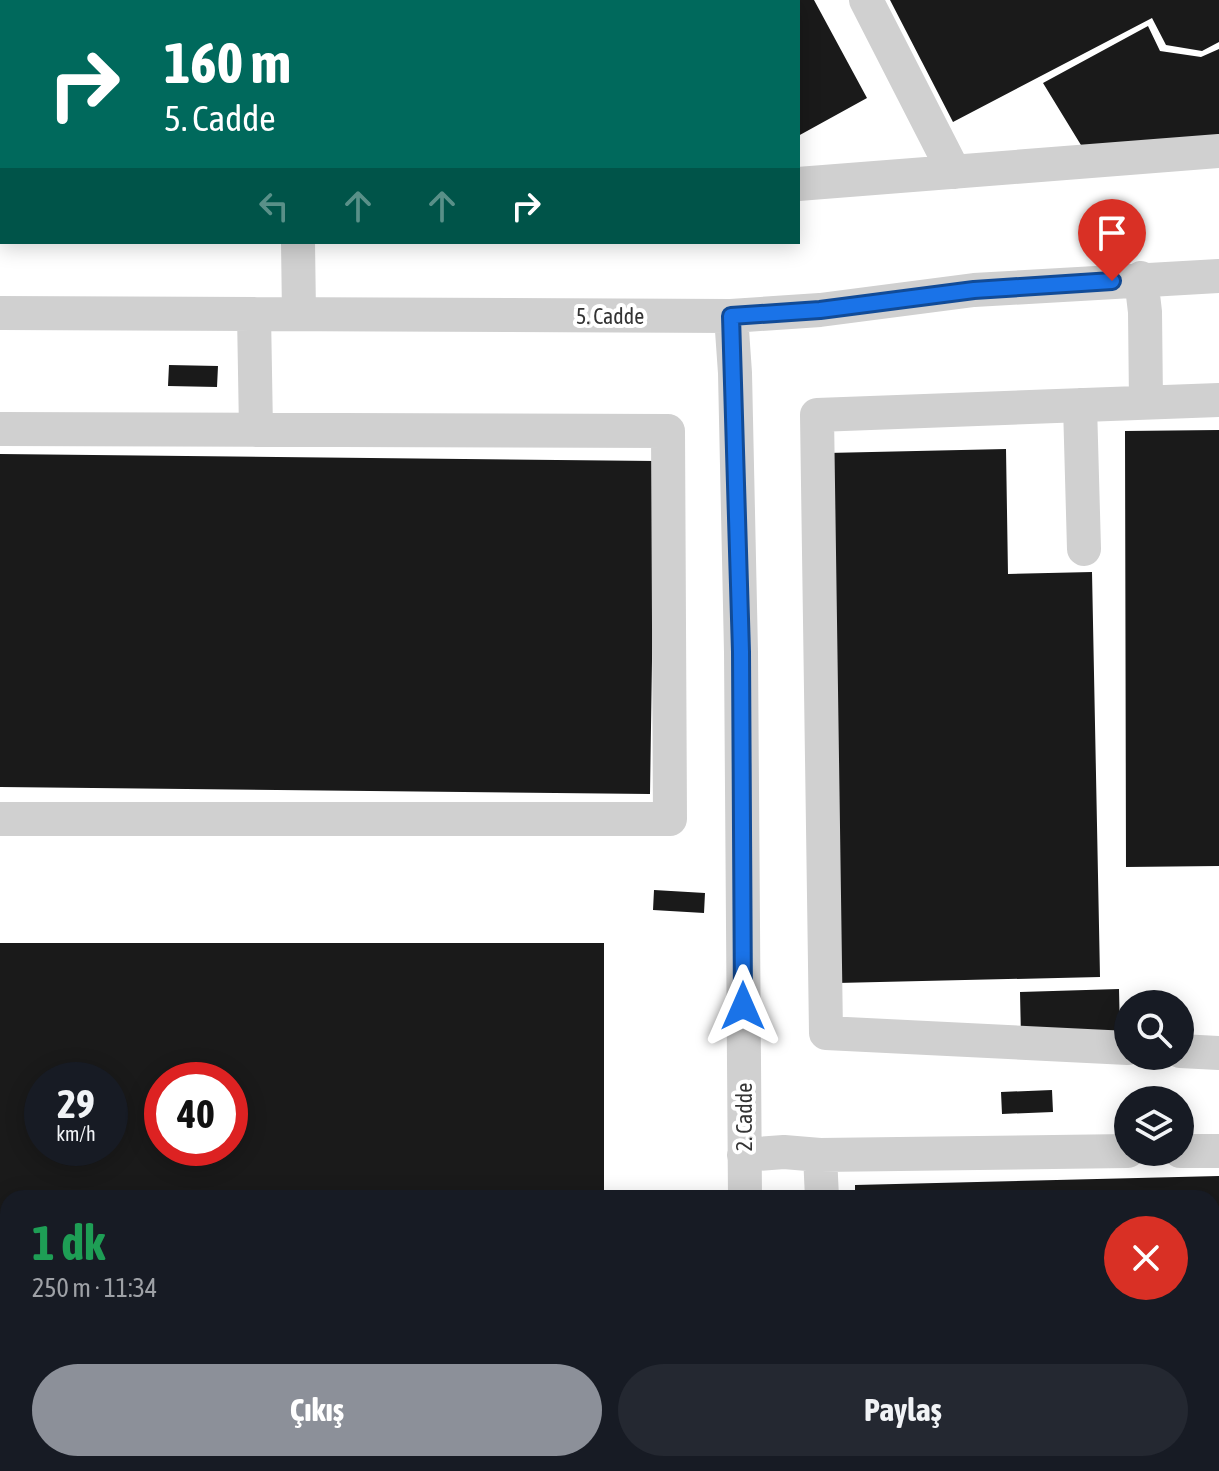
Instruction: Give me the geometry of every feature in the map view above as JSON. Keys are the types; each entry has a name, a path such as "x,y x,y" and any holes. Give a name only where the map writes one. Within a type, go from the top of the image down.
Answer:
{"street":[{"path":"866,0 954,172"},
{"path":"800,184 1219,151"},
{"path":"298,244 299,314"},
{"name":"5. Cadde","path":"0,313 731,316 820,310 974,290 1141,278 1219,276"},
{"path":"1141,278 1145,312 1146,402"},
{"path":"254,314 256,430"},
{"name":"2. Cadde","path":"731,316 741,652 745,1190"},
{"path":"1114,1047 826,1033 817,415 1219,400"},
{"path":"1080,405 1084,549"},
{"path":"0,429 668,431 670,819 0,819"},
{"path":"1194,1052 1219,1053"},
{"path":"744,1155 784,1152 820,1155 1114,1151"},
{"path":"1194,1151 1219,1151"},
{"path":"820,1155 822,1190"}],"building":[{"path":"800,0 814,0 867,98 800,135"},
{"path":"890,0 1219,0 1219,42 1202,51 1166,45 1152,18 953,122"},
{"path":"1148,26 1160,51 1201,57 1219,49 1219,135 1084,150 1043,83"},
{"path":"169,365 218,366 217,387 168,386"},
{"path":"1219,430 1219,866 1126,867 1125,431"},
{"path":"1006,449 1008,574 1092,572 1100,977 837,983 827,453"},
{"path":"0,454 655,461 650,794 0,787"},
{"path":"654,890 705,893 704,913 653,910"},
{"path":"0,943 604,943 604,1190 0,1190"},
{"path":"1119,989 1114,990 1114,1034 1021,1037 1020,992"},
{"path":"1052,1090 1053,1112 1002,1114 1001,1092"},
{"path":"1219,1176 1219,1190 855,1190 855,1185"}],"route":[{"path":"743,1006 741,652 731,316 820,310 974,290 1112,281"}]}
